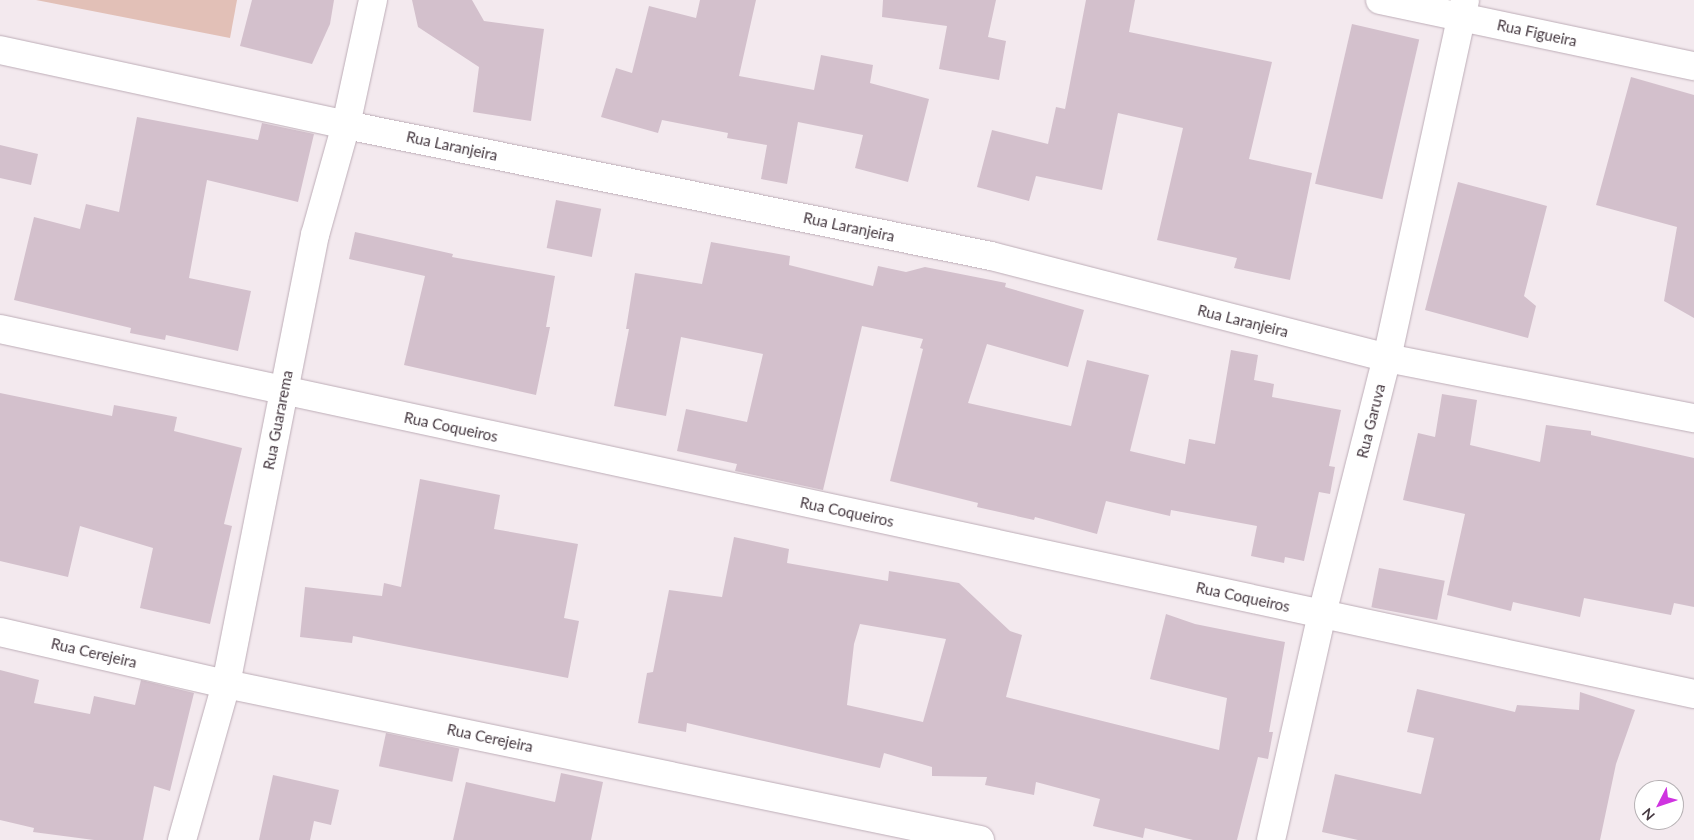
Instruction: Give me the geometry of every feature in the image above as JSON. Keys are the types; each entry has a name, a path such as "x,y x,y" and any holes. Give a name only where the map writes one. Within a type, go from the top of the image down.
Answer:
{"street":[{"name":"Rua Guararema","path":"182,840 226,684 315,235 346,125 373,0"},
{"name":"Rua Figueira","path":"1380,0 1464,9 1694,66"},
{"name":"Rua Garuva","path":"1271,840 1322,614 1387,358 1464,9"},
{"name":"Rua Laranjeira","path":"0,50 346,125 992,256 1387,358 1694,418"},
{"name":"Rua Coqueiros","path":"0,330 1694,694"},
{"name":"Rua Cerejeira","path":"0,632 226,684 980,840"}],"shaded area":[{"path":"36,0 237,0 230,38"}],"building":[{"path":"252,0 334,0 330,24 312,64 240,46"},
{"path":"412,0 472,0 484,21 544,29 531,121 473,112 479,67 418,27"},
{"path":"700,0 756,0 739,76 814,90 821,55 873,65 870,83 929,99 908,182 855,168 863,135 798,122 787,184 761,179 767,145 727,138 728,133 662,120 658,133 601,117 616,68 632,73 649,6 696,18"},
{"path":"883,0 996,0 988,37 1006,41 999,80 939,69 947,26 882,17"},
{"path":"1086,0 1135,0 1129,32 1272,62 1249,159 1312,173 1290,280 1234,268 1237,258 1157,240 1183,128 1118,113 1102,190 1036,176 1029,201 977,187 992,130 1048,144 1056,107 1065,109"},
{"path":"1352,24 1419,40 1382,199 1315,184"},
{"path":"1631,77 1694,95 1694,318 1664,301 1677,227 1596,205"},
{"path":"137,117 258,140 262,123 314,134 298,202 207,180 189,278 251,291 238,351 166,335 165,340 130,333 131,328 14,300 34,217 80,229 86,204 119,212"},
{"path":"0,145 38,154 31,185 0,178"},
{"path":"1458,182 1547,206 1524,296 1536,306 1528,338 1425,310"},
{"path":"556,200 601,209 592,257 547,248"},
{"path":"355,232 453,254 452,257 555,276 546,327 550,327 536,395 404,365 425,276 349,259"},
{"path":"711,242 790,256 789,265 873,286 878,266 906,272 925,267 1006,283 1005,287 1084,310 1068,367 987,344 968,403 1071,426 1087,360 1149,375 1130,451 1185,464 1189,439 1215,444 1231,350 1258,355 1254,380 1274,384 1272,397 1341,410 1329,466 1335,467 1330,494 1319,492 1304,561 1285,557 1284,563 1251,556 1257,526 1171,510 1170,516 1106,501 1097,534 1035,517 1034,520 977,507 978,503 890,481 923,349 920,348 923,339 862,326 823,490 735,471 737,464 677,451 686,409 747,422 763,354 681,337 666,416 614,406 629,329 626,329 635,273 702,284"},
{"path":"0,393 112,416 114,405 177,417 174,431 242,448 224,524 232,526 210,624 140,608 153,548 80,526 68,577 0,561"},
{"path":"1442,394 1477,400 1470,445 1540,462 1546,425 1591,431 1591,435 1694,458 1694,607 1674,603 1671,615 1584,598 1580,617 1513,602 1511,611 1447,595 1465,514 1403,500 1418,433 1435,437"},
{"path":"420,479 500,495 494,529 578,544 564,618 579,621 568,678 353,636 352,643 300,637 305,587 382,596 384,583 401,587"},
{"path":"734,537 789,549 787,563 888,581 889,571 959,583 1010,631 1022,635 1006,697 1219,750 1227,698 1150,679 1166,614 1195,624 1285,642 1269,732 1273,732 1268,759 1258,757 1237,840 1193,840 1145,828 1143,838 1093,826 1100,799 1036,782 1034,795 985,785 987,777 932,776 932,767 884,753 880,768 687,723 686,732 638,723 647,673 653,672 669,590 722,597","holes":["860,624 946,639 923,722 847,705 854,644"]},
{"path":"1379,568 1445,581 1437,620 1371,607"},
{"path":"0,670 39,680 34,703 90,714 94,696 135,705 141,680 194,693 170,791 154,786 143,840 94,840 33,832 34,828 0,820"},
{"path":"1417,689 1515,712 1517,705 1579,710 1580,692 1635,710 1616,764 1600,840 1358,840 1322,832 1335,774 1421,794 1434,738 1407,732"},
{"path":"386,733 459,749 452,782 379,766"},
{"path":"561,773 603,782 591,840 453,840 466,782 555,802"},
{"path":"273,775 339,790 331,825 314,821 310,840 259,840"}]}
